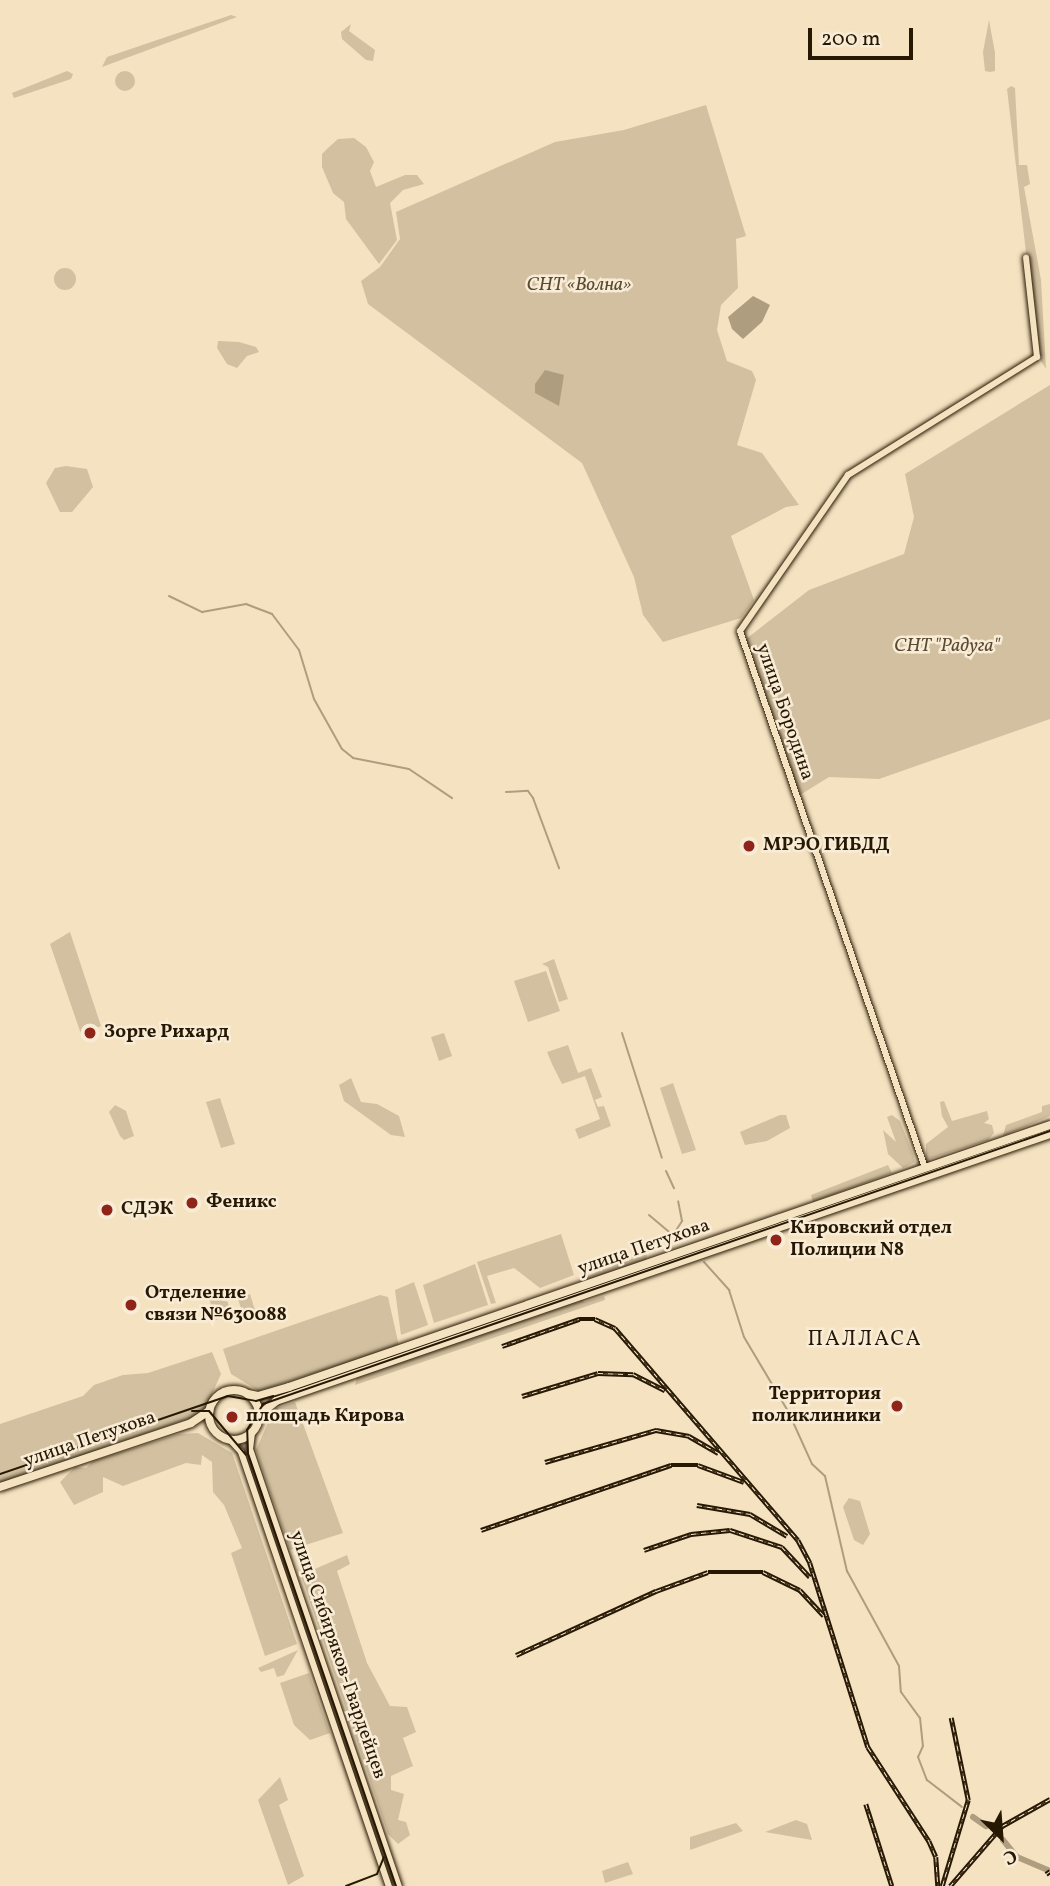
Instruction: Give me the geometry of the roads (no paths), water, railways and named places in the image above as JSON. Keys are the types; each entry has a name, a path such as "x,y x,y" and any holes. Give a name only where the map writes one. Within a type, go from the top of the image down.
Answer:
{"highway":[{"name":"улица Петухова","path":"248,1394 258,1396 289,1388 1050,1125"},
{"name":"улица Петухова","path":"259,1415 276,1401 1050,1135"},
{"path":"191,1423 212,1428 230,1440 252,1433 259,1415 248,1394 228,1390 212,1401 209,1411 212,1428"},
{"name":"улица Петухова","path":"0,1486 191,1423 209,1411"}],"main road":[{"name":"улица Бородина","path":"925,1168 740,631 848,475 1037,356 1026,258"},
{"name":"улица Сибиряков-Гвардейцев","path":"252,1433 250,1449 399,1886"},
{"name":"улица Сибиряков-Гвардейцев","path":"230,1440 241,1452 389,1886"},
{"path":"262,1512 270,1509"},
{"path":"271,1539 279,1535"},
{"path":"281,1569 290,1565"}],"waterway":[{"path":"169,596 202,612 246,604 272,614 299,650 314,699 342,749 353,758 409,769 452,798"},
{"path":"506,792 528,791 533,798 559,868"},
{"path":"622,1033 662,1158"},
{"path":"666,1171 674,1188"},
{"path":"649,1215 673,1235 682,1221 678,1201"},
{"path":"704,1262 729,1290 744,1337 788,1411 812,1464 825,1476 847,1571 899,1666 901,1692 920,1718 923,1746 918,1757 927,1780 962,1807"},
{"path":"973,1817 986,1826"},
{"path":"1003,1840 1017,1857 1050,1871"}],"tram line":[{"path":"396,1886 248,1453 247,1430 263,1404 1050,1131"},
{"path":"0,1474 228,1396 256,1401 273,1396"},
{"path":"192,1411 209,1411 246,1455"},
{"path":"346,1886 377,1874 384,1857"}],"railway":[{"path":"502,1346 579,1319 595,1319 615,1328 798,1540 810,1563 868,1747 929,1841 936,1857 938,1886"},
{"path":"522,1396 598,1373 633,1374 665,1390"},
{"path":"545,1462 656,1430 689,1436 719,1453"},
{"path":"481,1530 671,1465 698,1465 744,1482"},
{"path":"697,1505 750,1514 787,1536"},
{"path":"644,1550 691,1534 730,1530 782,1547 810,1577"},
{"path":"516,1655 656,1591 708,1572 763,1572 800,1590 824,1616"},
{"path":"942,1886 968,1800 951,1718"},
{"path":"950,1886 1002,1826 1050,1799"},
{"path":"866,1804 892,1886"},
{"path":"1046,1874 1050,1871"}],"place":[{"name":"МРЭО ГИБДД","path":"749,846"},
{"name":"Зорге Рихард","path":"90,1033"},
{"name":"Феникс","path":"192,1203"},
{"name":"СДЭК","path":"107,1210"},
{"name":"Кировский отдел Полиции N8","path":"776,1240"},
{"name":"Отделение связи №630088","path":"131,1305"},
{"name":"Территория поликлиники","path":"897,1406"},
{"name":"площадь Кирова","path":"232,1417"}],"district":[{"name":"ПАЛЛАСА","path":"865,1340"}],"park label":[{"name":"СНТ «Волна»","path":"579,286"},
{"name":"СНТ \"Радуга\"","path":"947,647"}]}
